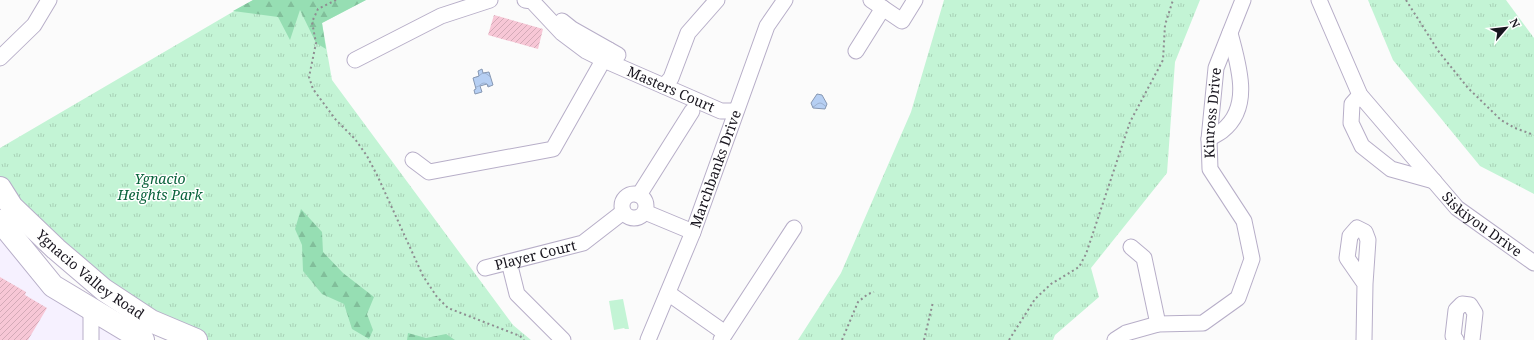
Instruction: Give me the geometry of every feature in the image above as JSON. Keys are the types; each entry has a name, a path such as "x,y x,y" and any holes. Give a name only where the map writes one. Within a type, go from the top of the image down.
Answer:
{"highway":[{"name":"Ygnacio Valley Road","path":"0,188 12,207 56,249 104,290 151,321 196,340"},
{"name":"Ygnacio Valley Road","path":"1,222 53,286 143,340"}],"street":[{"path":"0,58 34,24 49,0"},
{"path":"355,60 441,16 490,0"},
{"name":"Masters Court","path":"525,0 532,1 562,33 586,51 624,59 667,82 724,101 735,111"},
{"name":"Masters Court","path":"544,0 556,16 607,55"},
{"path":"667,82 688,33 717,0"},
{"name":"Marchbanks Drive","path":"648,340 693,232 735,111 767,26 785,0"},
{"path":"856,51 877,3 902,21 915,0"},
{"name":"Kinross Drive","path":"1115,340 1126,334 1158,324 1203,323 1238,298 1252,259 1244,221 1210,169 1209,139 1216,68 1243,0"},
{"name":"Siskiyou Drive","path":"1319,0 1360,95 1457,208 1534,263"},
{"path":"1209,139 1222,131 1231,121 1239,106 1242,89 1238,64 1230,32"},
{"path":"413,160 429,172 552,149 607,55"},
{"name":"Siskiyou Drive","path":"1360,95 1352,104 1351,123 1362,146 1391,169 1434,181"},
{"path":"639,195 692,111"},
{"path":"632,194 639,195 645,200 645,212 640,217 628,217 623,212 622,204 625,198 632,194"},
{"name":"Player Court","path":"485,268 583,243 623,212"},
{"path":"645,212 693,232"},
{"path":"668,293 723,337 794,228"},
{"path":"1131,247 1144,258 1158,324"},
{"path":"509,262 517,294 563,340"},
{"path":"1364,340 1365,284"},
{"path":"1456,340 1453,336 1456,310 1462,304 1470,305 1475,313 1472,340"},
{"path":"91,310 92,340"}],"path":[{"path":"336,0 318,9 312,22 316,43 309,77 313,89 336,120 355,139 367,156 423,276 437,297 448,308 520,336 524,340"},
{"path":"1009,340 1035,299 1051,284 1079,267 1086,254 1130,122 1163,60 1165,25 1173,0"},
{"path":"1406,0 1439,52 1468,88 1501,120 1515,128 1534,135"},
{"path":"842,340 858,302 868,294 874,292"},
{"path":"924,340 933,302"}],"shaded area":[{"path":"0,224 53,286 143,340 0,340"}],"green space":[{"name":"Ygnacio Heights Park","path":"253,0 366,0 322,23 332,80 513,325 531,340 196,340 151,321 0,188 0,148"},
{"path":"253,0 366,0 322,23 326,49 316,43 300,10 290,40 278,17 233,11"},
{"path":"944,0 1200,0 1175,62 1167,173 1091,268 1099,297 1055,335 1053,340 798,340 841,273 911,112"},
{"path":"1368,0 1506,0 1534,38 1534,194 1480,166 1393,60"},
{"path":"301,209 322,232 323,252 343,273 374,297 367,314 373,330 369,339 352,329 344,304 322,294 303,271 302,245 295,229"},
{"path":"623,299 629,329 624,328 614,330 609,301"},
{"path":"408,333 426,338 446,334 455,340 407,340"}],"water":[{"path":"482,69 483,73 489,72 493,85 488,87 487,84 480,86 482,92 475,94 474,90 476,89 473,78 479,76 478,71"},
{"path":"817,94 822,95 827,104 825,109 813,108 811,103"}],"building":[{"path":"494,15 543,29 538,49 488,35"},
{"path":"0,277 26,292 25,295 47,308 28,340 0,340"}]}
